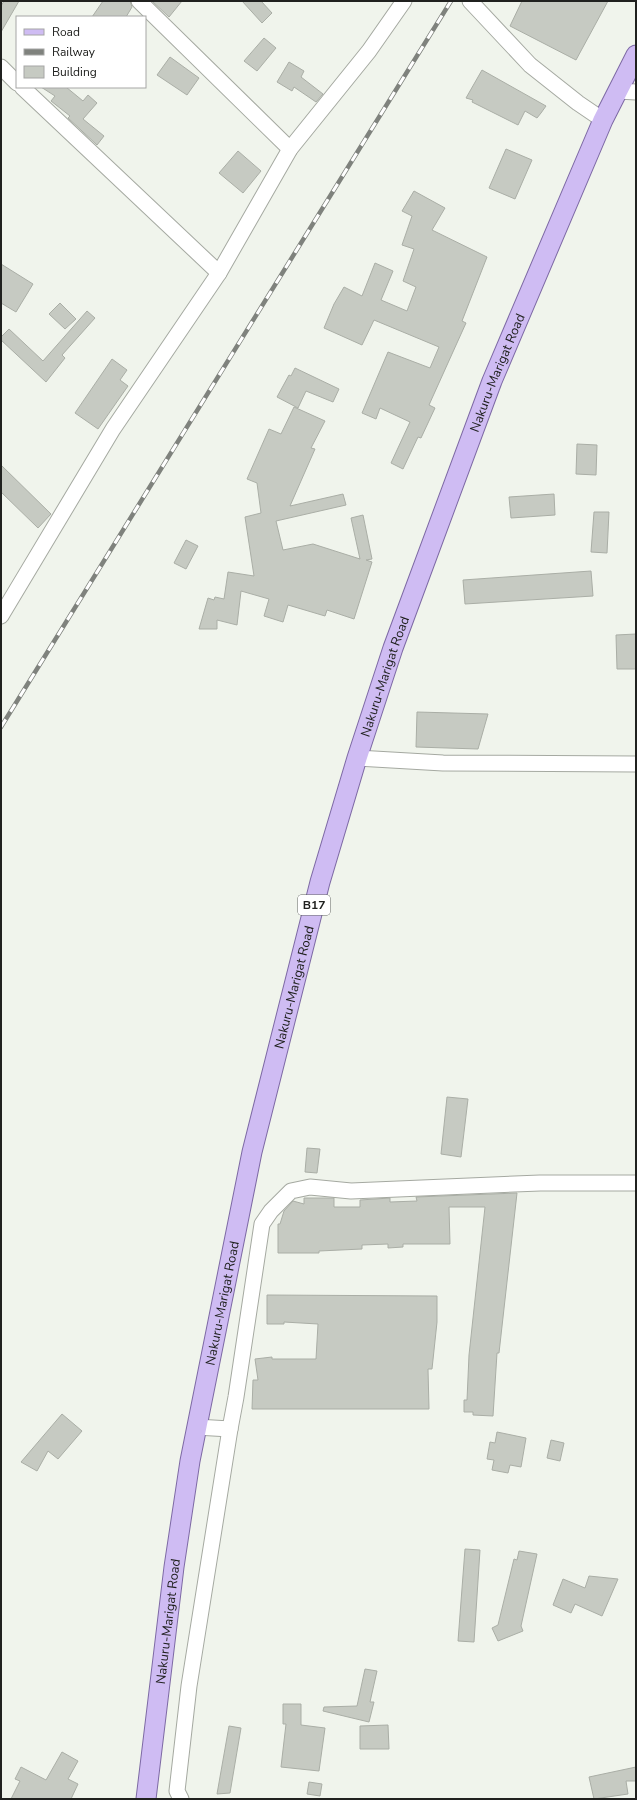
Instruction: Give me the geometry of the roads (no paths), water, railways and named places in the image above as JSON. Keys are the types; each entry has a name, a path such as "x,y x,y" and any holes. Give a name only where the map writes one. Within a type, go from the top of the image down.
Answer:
{"main road":[{"name":"Nakuru-Marigat Road","path":"146,1799 174,1567 196,1427 252,1152 320,882 357,758 393,648 492,381 603,120 627,91 636,55"}],"street":[{"path":"139,1 290,149"},
{"path":"1,616 113,429 218,273 290,149 369,51 404,1"},
{"path":"470,1 530,64 553,84 603,120"},
{"path":"1,67 16,82"},
{"path":"23,88 218,273"},
{"path":"357,758 443,763 636,764"},
{"path":"181,1799 177,1791 189,1686 236,1397 262,1224 271,1211 291,1191 310,1187 351,1191 540,1182 636,1183"},
{"path":"196,1427 230,1428"}],"railway":[{"path":"1,727 451,1"}]}
